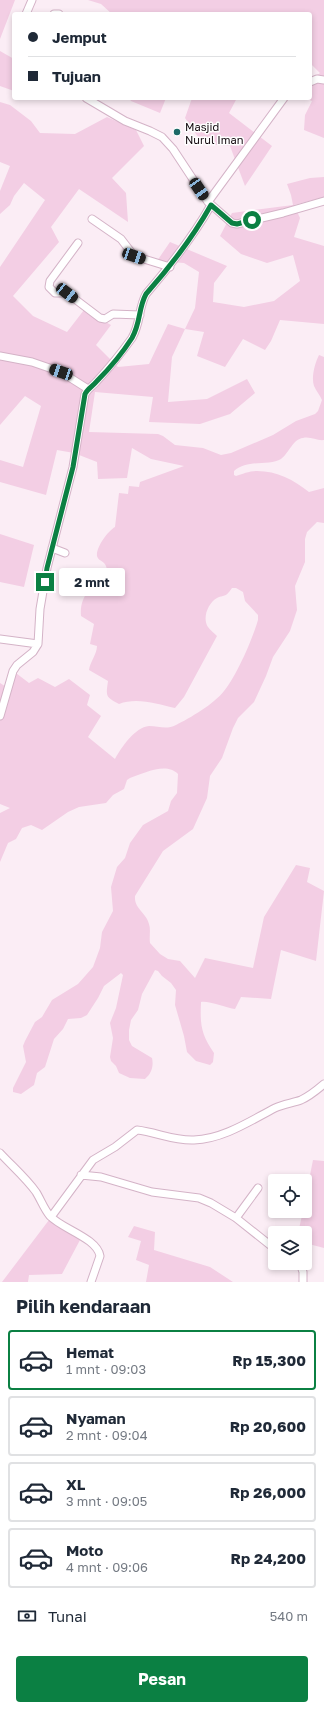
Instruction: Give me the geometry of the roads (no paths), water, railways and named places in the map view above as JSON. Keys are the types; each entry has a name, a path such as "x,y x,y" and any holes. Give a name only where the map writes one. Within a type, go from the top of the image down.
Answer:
{"street":[{"path":"27,12 32,0"},
{"path":"312,81 317,79 324,80"},
{"path":"89,100 125,121 162,137 173,150 210,204 232,223 237,224 324,201"},
{"path":"0,716 13,671 17,665 33,652 38,644 40,609 47,568 73,467 85,394 88,389 97,382 130,340 138,328 143,299 146,294 170,267 202,222 210,204 283,100"},
{"path":"92,219 121,239 134,256 170,267"},
{"path":"78,243 50,281 49,287 55,293 67,293 100,318 105,319 113,314 140,315"},
{"path":"0,356 32,362 61,372 88,389"},
{"path":"52,548 65,553"},
{"path":"0,639 38,644"},
{"path":"51,1217 93,1160 115,1147 137,1130 171,1138 193,1140 200,1139 228,1132 277,1107 301,1100 324,1084"},
{"path":"0,1153 36,1193 51,1217 76,1233 99,1252 100,1256 91,1282"},
{"path":"81,1175 100,1177 152,1192 199,1198 211,1203 236,1218 268,1243"},
{"path":"236,1218 258,1188"},
{"path":"302,1270 303,1282"}],"place":[{"name":"Masjid Nurul Iman","path":"177,132"}]}
